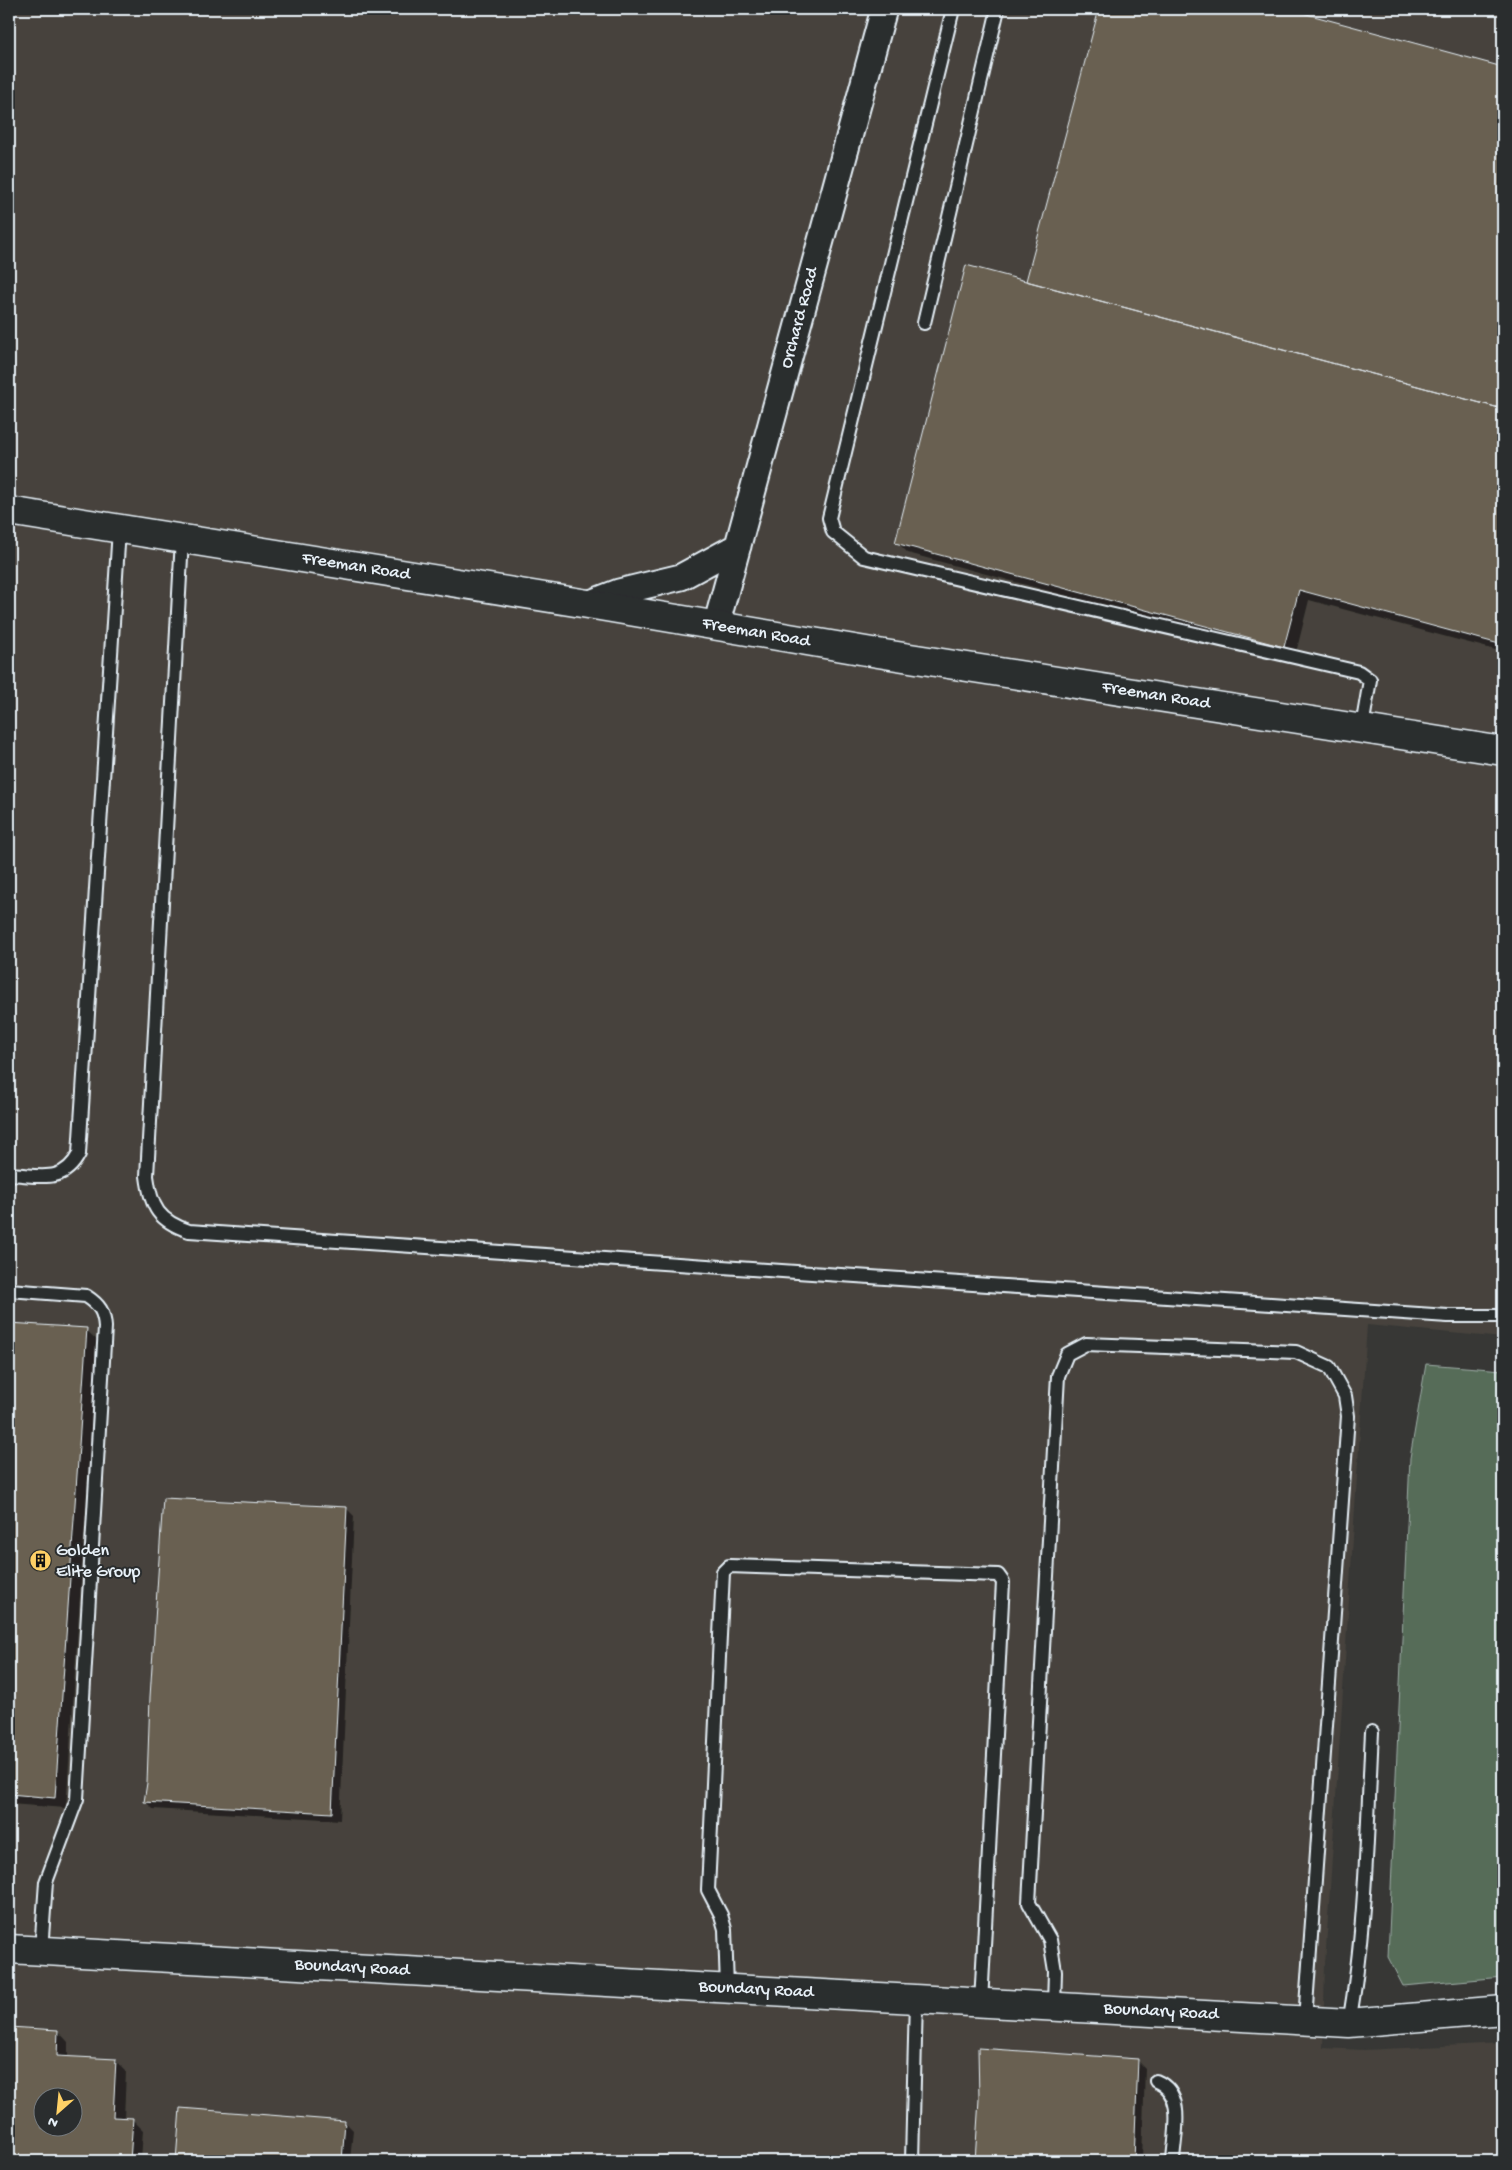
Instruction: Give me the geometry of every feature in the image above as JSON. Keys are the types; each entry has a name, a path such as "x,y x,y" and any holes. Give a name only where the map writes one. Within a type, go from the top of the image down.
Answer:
{"street":[{"name":"Orchard Road","path":"716,626 884,9"},
{"name":"Freeman Road","path":"9,511 588,604 878,653 1362,727 1503,751"},
{"path":"588,604 620,592 681,578 738,546"},
{"name":"Boundary Road","path":"9,1949 1349,2023 1503,2010"}],"lane":[{"path":"953,9 829,518 833,532 864,557 1359,672 1370,680 1362,727"},
{"path":"924,323 998,9"},
{"path":"9,1174 50,1176 66,1172 74,1164 79,1154 119,529"},
{"path":"182,539 147,1176 149,1196 158,1213 175,1226 190,1231 229,1234 1428,1315 1503,1316"},
{"path":"9,1290 86,1296 96,1302 104,1313 105,1327 77,1799 46,1882 41,1951"},
{"path":"1054,2006 1055,1970 1050,1940 1029,1903 1058,1376 1067,1354 1086,1344 1296,1352 1329,1367 1345,1396 1348,1416 1305,2020"},
{"path":"727,1988 725,1929 721,1915 708,1890 723,1572 730,1566 998,1575 1003,1582 981,2002"},
{"path":"1349,2023 1356,1988 1372,1732"},
{"path":"912,2161 916,1999"},
{"path":"1156,2081 1165,2085 1176,2102 1172,2161"}],"shaded area":[{"path":"9,9 1503,9 1503,1338 1367,1325 1325,1964 1323,2048 1364,2050 1503,2043 1503,2161 9,2161"}],"green space":[{"path":"1426,1364 1503,1370 1503,1977 1403,1986 1388,1957 1410,1458"}],"building":[{"path":"1099,9 1288,9 1503,67 1503,409 1026,281"},
{"path":"966,265 1503,409 1503,645 1299,590 1284,647 895,543"},
{"name":"Golden Elite Group","path":"9,1323 87,1328 55,1798 9,1794"},
{"path":"163,1498 347,1507 332,1813 144,1802 147,1783 150,1697"},
{"path":"9,2027 58,2030 57,2056 116,2059 113,2117 133,2118 130,2161 9,2161"},
{"path":"978,2048 1138,2059 1134,2161 975,2161 979,2099"},
{"path":"180,2108 345,2121 342,2161 176,2161"}],"place":[{"name":"Golden Elite Group","path":"40,1561"}]}
